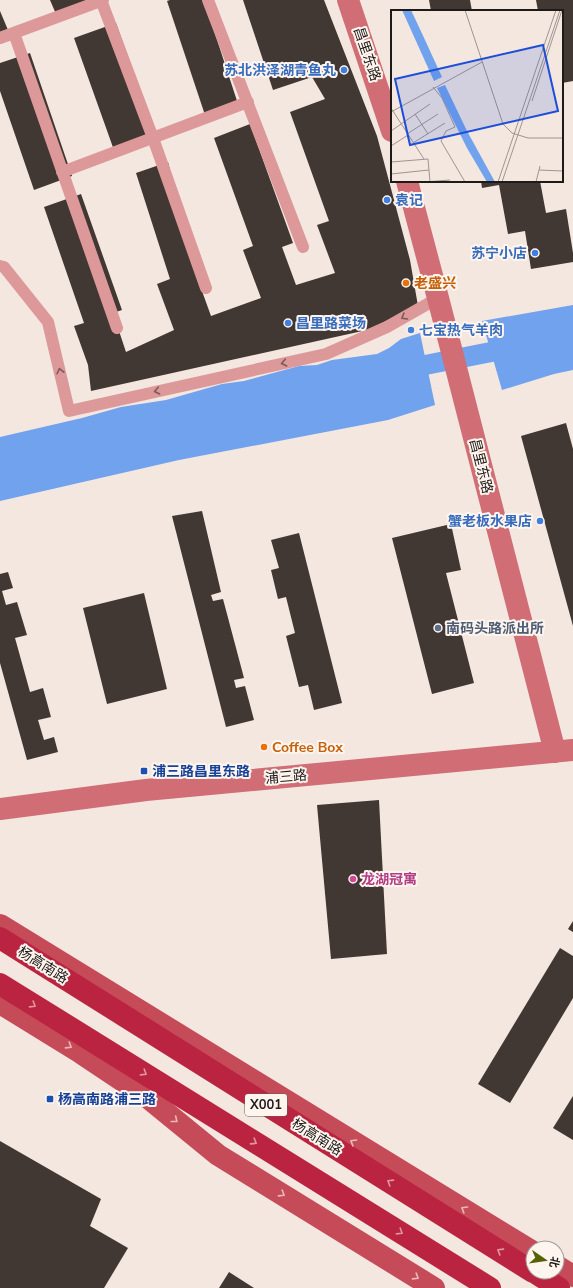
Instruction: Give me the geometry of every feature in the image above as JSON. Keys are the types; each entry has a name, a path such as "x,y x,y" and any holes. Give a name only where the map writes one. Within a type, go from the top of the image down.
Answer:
{"highway":[{"name":"杨高南路","path":"0,938 525,1263"},
{"name":"X001","path":"0,984 490,1288"}],"main road":[{"name":"杨高南路","path":"0,925 525,1247"},
{"path":"0,1003 81,1053 147,1097 218,1155 434,1288"}],"street":[{"name":"昌里东路","path":"348,0 391,128"},
{"name":"昌里东路","path":"407,182 468,413 564,751"},
{"name":"浦三路","path":"0,809 146,790 564,751"}],"lane":[{"path":"208,0 304,246"},
{"path":"0,38 96,1 153,138 206,288"},
{"path":"14,33 117,328"},
{"path":"62,172 248,102"},
{"path":"0,266 4,267 48,322 69,410 326,354 387,327 441,308"}],"water":[{"path":"573,305 573,370 554,374 502,390 482,321"},
{"path":"420,333 435,405 388,420 179,460 0,501 0,437 82,418 121,407 166,400 222,384 244,381 299,366 317,365 332,360 377,354 389,348 401,339"}],"building":[{"path":"50,0 91,0 56,14"},
{"path":"204,0 239,107 206,118 167,1"},
{"path":"243,0 324,0 377,136 410,260 418,306 367,330 91,391 88,365 74,326 84,323 44,207 81,194 122,310 113,313 126,352 174,330 157,284 170,279 136,173 168,162 198,280 211,316 261,298 243,250 253,246 214,138 250,124 293,243 282,247 296,285 335,273 317,225 329,221 290,112 325,99 312,77 273,90"},
{"path":"429,0 470,0 472,10 431,10"},
{"path":"536,0 573,0 573,81 563,83 563,10 538,10"},
{"path":"0,11 8,30 0,33"},
{"path":"116,23 157,137 115,153 74,38"},
{"path":"30,53 72,176 34,190 0,91 0,63"},
{"path":"481,182 540,182 546,213 566,209 573,262 531,269 525,231 508,234 499,185 482,188"},
{"path":"566,423 573,449 573,626 521,436"},
{"path":"202,511 221,592 211,595 213,601 223,599 244,678 234,680 236,688 245,686 254,720 226,727 172,516"},
{"name":"南码头路派出所","path":"451,524 461,570 446,573 474,683 432,694 392,538"},
{"path":"299,533 342,703 314,710 308,685 299,687 286,636 295,633 286,597 278,599 271,570 279,568 271,540"},
{"path":"8,572 13,588 2,591 6,605 17,602 27,635 15,638 30,692 43,688 51,717 38,720 44,740 54,737 58,752 27,760 0,663 0,574"},
{"path":"144,593 167,689 107,704 83,608"},
{"name":"龙湖冠寓","path":"379,800 387,954 331,959 317,805"},
{"path":"573,921 573,932 568,929"},
{"path":"560,948 573,956 573,998 510,1103 478,1084"},
{"path":"573,1096 573,1140 553,1128"},
{"path":"0,1141 101,1199 90,1226 128,1248 104,1288 0,1288"},
{"path":"229,1272 254,1288 219,1288"}],"waterway":[{"path":"400,370 516,347"}],"place":[{"name":"苏北洪泽湖青鱼丸","path":"344,70"},
{"name":"袁记","path":"387,200"},
{"name":"苏宁小店","path":"535,253"},
{"name":"老盛兴","path":"406,283"},
{"name":"昌里路菜场","path":"288,323"},
{"name":"七宝热气羊肉","path":"411,330"},
{"name":"蟹老板水果店","path":"540,521"},
{"name":"南码头路派出所","path":"438,628"},
{"name":"Coffee Box","path":"264,747"},
{"name":"浦三路昌里东路","path":"144,771"},
{"name":"龙湖冠寓","path":"353,879"},
{"name":"杨高南路浦三路","path":"50,1099"}]}
